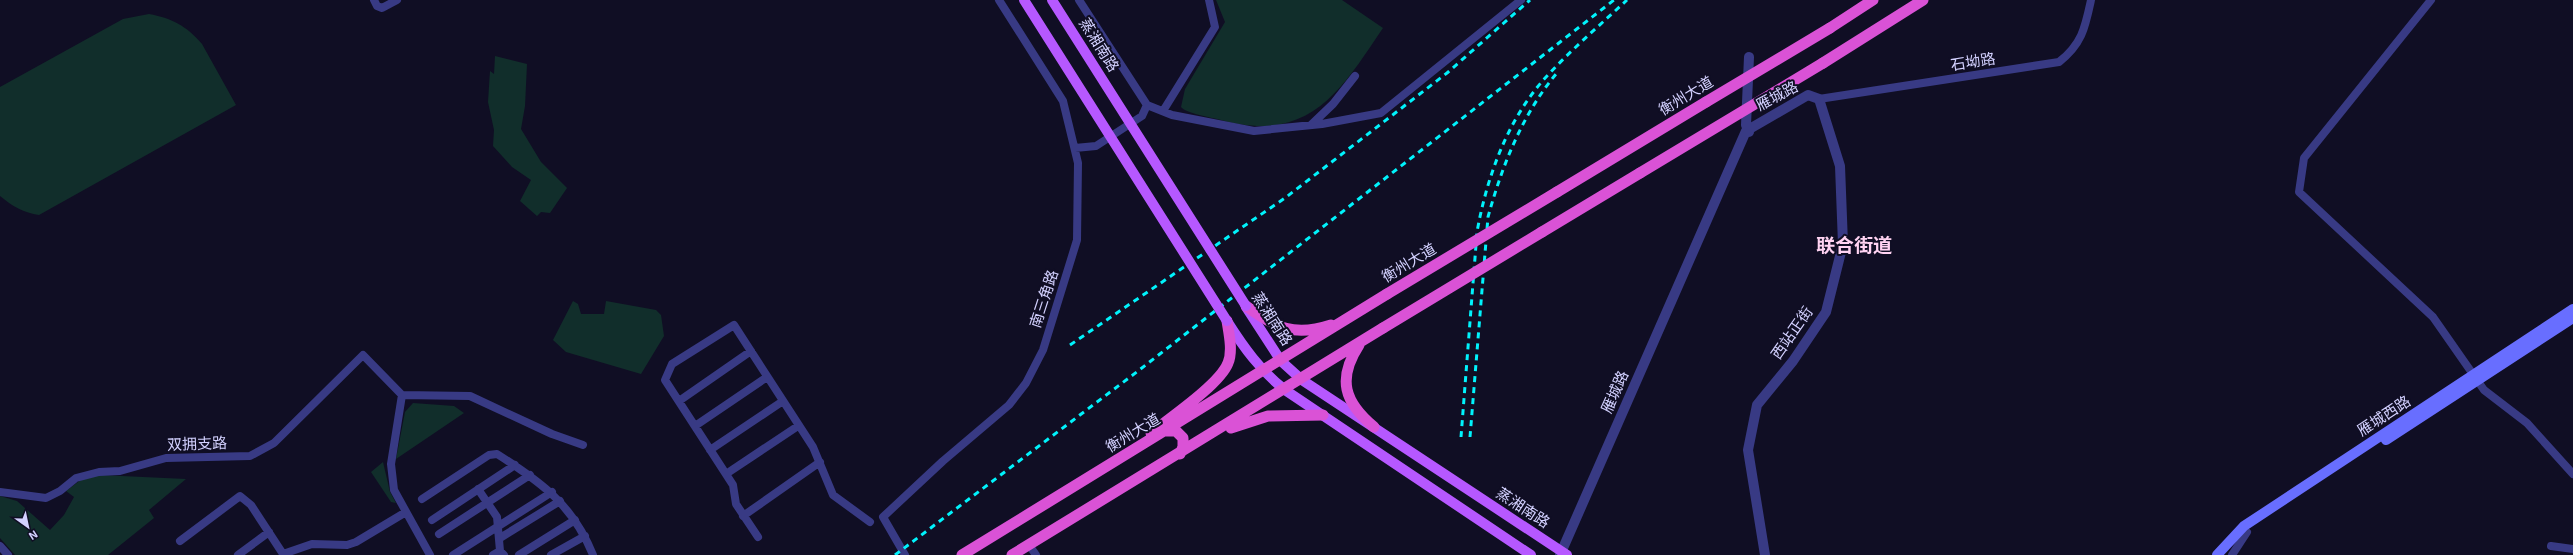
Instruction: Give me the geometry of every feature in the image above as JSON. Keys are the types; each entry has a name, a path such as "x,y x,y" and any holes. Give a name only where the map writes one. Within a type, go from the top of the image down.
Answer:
{"highway":[{"name":"衡州大道","path":"962,555 1242,385 1387,294 1830,28 1873,0"},
{"path":"1012,555 1302,380 1360,342 1823,63 1923,0"},
{"path":"1246,306 1268,322 1283,329 1299,332 1318,329 1344,321"},
{"path":"1119,459 1220,376 1228,363 1230,347 1227,321"},
{"path":"1360,342 1350,358 1347,371 1348,395 1356,412 1374,428"},
{"path":"1206,388 1242,385"},
{"path":"1213,434 1268,416 1323,415"},
{"path":"1165,431 1176,431 1183,438 1183,447 1180,454"}],"main road":[{"path":"1024,0 1227,321 1263,372 1285,390 1531,555"},
{"name":"蒸湘南路","path":"1052,0 1281,361 1302,380 1564,554"},
{"name":"雁城西路","path":"2226,555 2247,532 2477,377 2573,309"},
{"name":"雁城西路","path":"2217,555 2244,526 2477,377 2573,318"}],"street":[{"path":"374,0 378,6 382,8 397,0"},
{"name":"南三角路","path":"905,555 883,517 943,461 1009,405 1026,384 1043,350 1077,240 1078,163 1063,101 999,0"},
{"path":"1079,0 1146,105 1163,111 1254,131 1311,125 1380,113 1521,0"},
{"path":"1163,111 1215,27 1208,0"},
{"name":"石坳路","path":"1819,99 2058,62 2073,51 2084,32 2091,0"},
{"path":"2428,1 2304,158 2299,192 2433,317 2477,377 2484,390 2527,423 2573,474"},
{"path":"1749,57 1746,125 1749,130"},
{"path":"1311,125 1333,104 1355,76"},
{"name":"雁城路","path":"1564,554 1749,130 1808,98 1819,99"},
{"name":"西站正街","path":"1765,555 1748,450 1757,405 1792,361 1826,312 1843,244 1840,166 1819,99"},
{"path":"1075,148 1096,146 1142,116 1146,105"},
{"path":"758,536 736,504 733,485 665,380 672,364 734,325 820,462 833,496 870,522"},
{"path":"679,400 751,351"},
{"name":"双拥支路","path":"0,492 46,498 60,491 76,478 99,472 120,471 166,458 250,456 274,443 363,355 402,395"},
{"path":"695,426 767,377"},
{"path":"430,555 394,490 391,464 402,395 470,396 552,434 583,445"},
{"path":"710,450 783,401"},
{"path":"726,474 798,426"},
{"path":"422,499 489,455 497,454 530,475 552,492 575,520 594,555"},
{"path":"743,516 820,462"},
{"path":"432,520 515,465"},
{"path":"439,534 530,475"},
{"path":"478,489 497,517 500,538 499,554"},
{"path":"453,555 552,492"},
{"path":"180,541 240,496 251,505 283,554 312,544 347,545 356,542 406,512"},
{"path":"500,538 560,501"},
{"path":"519,555 575,520"},
{"path":"238,555 269,532"},
{"path":"2232,555 2247,532"},
{"path":"551,555 585,536"},
{"path":"1029,545 1036,555"},
{"path":"0,546 8,555"},
{"path":"2550,546 2573,549"}],"green space":[{"path":"1216,0 1342,0 1383,28 1352,73 1336,92 1319,107 1300,118 1277,125 1251,126 1200,115 1181,107 1185,89 1225,22"},
{"path":"149,14 178,24 190,32 202,44 236,105 39,215 23,211 5,200 0,196 0,87 123,19"},
{"path":"495,56 527,64 525,106 521,129 541,162 567,188 550,213 541,212 537,216 520,201 531,180 512,167 493,146 494,130 488,102 490,71 494,74"},
{"path":"573,301 578,304 581,314 604,314 606,301 656,310 661,315 664,336 641,374 566,352 553,340"},
{"path":"413,403 454,406 464,413 396,459 405,412"},
{"path":"383,462 390,492 396,503 391,502 371,472"},
{"path":"100,475 186,479 149,510 154,518 108,555 15,555 0,538 0,496 17,501 50,530 64,515 74,497 66,491 82,479"}],"railway":[{"path":"1070,345 1285,198 1447,73 1530,0"},
{"path":"895,555 1138,371 1614,0"},
{"path":"1461,437 1477,232 1481,211 1493,169 1510,129 1533,92 1566,56 1627,0"},
{"path":"1470,437 1488,217 1514,142 1533,106 1556,74"}],"district":[{"name":"联合街道","path":"1854,245"}]}
